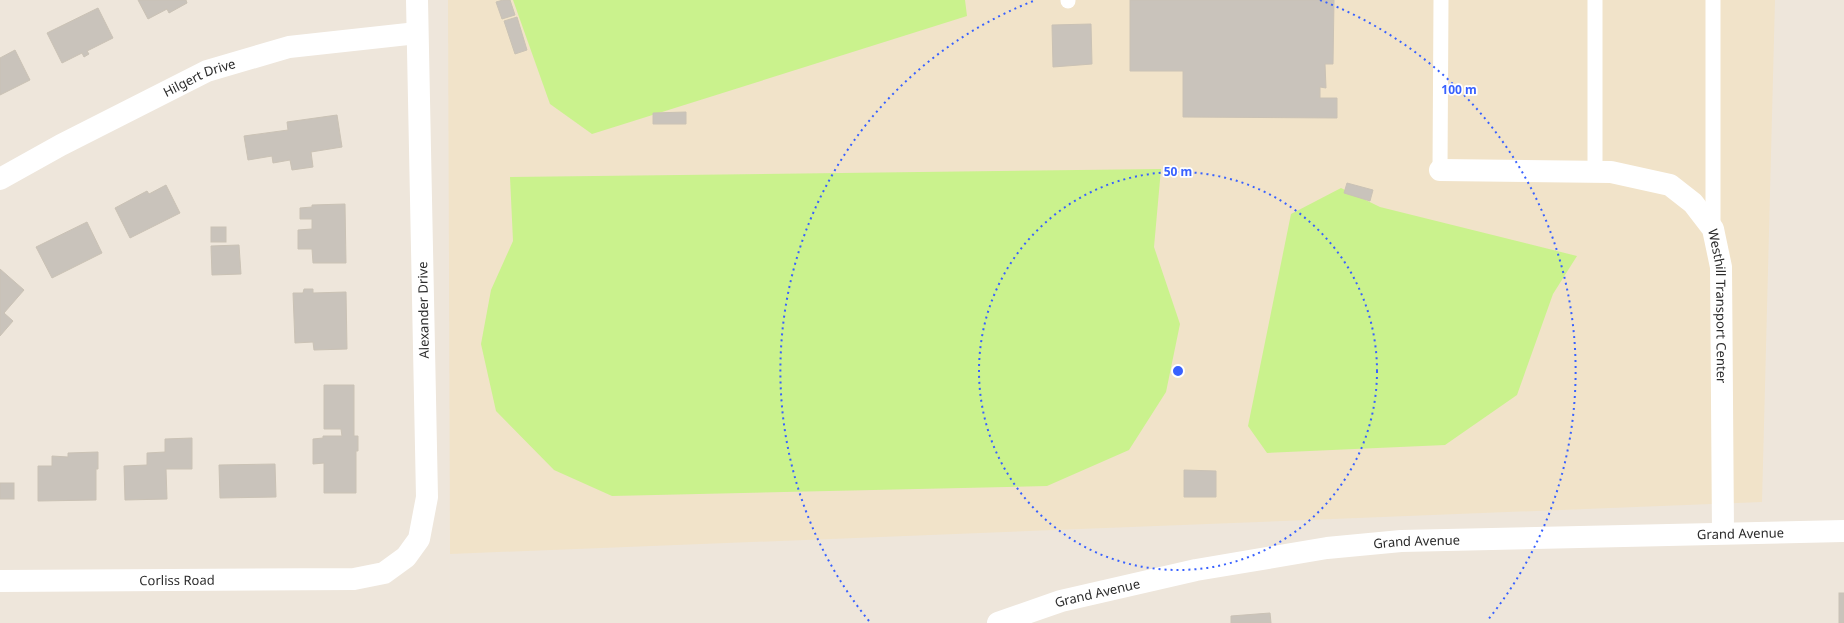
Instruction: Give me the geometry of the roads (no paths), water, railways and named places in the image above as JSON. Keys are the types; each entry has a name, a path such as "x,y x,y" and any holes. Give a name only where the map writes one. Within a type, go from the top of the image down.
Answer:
{"street":[{"name":"Alexander Drive","path":"354,579 384,573 406,557 419,539 427,497 417,0"},
{"name":"Hilgert Drive","path":"0,178 62,144 207,71 289,46 417,33"},
{"name":"Westhill Transport Center","path":"1440,170 1611,172 1670,185 1693,203 1713,229 1721,267 1723,533"},
{"name":"Grand Avenue","path":"998,623 1061,601 1181,574 1327,548 1401,541 1844,531"},
{"name":"Corliss Road","path":"0,581 354,579"}],"lane":[{"path":"1440,0 1440,170"},
{"path":"1595,0 1595,172"},
{"path":"1713,0 1713,229"}]}
